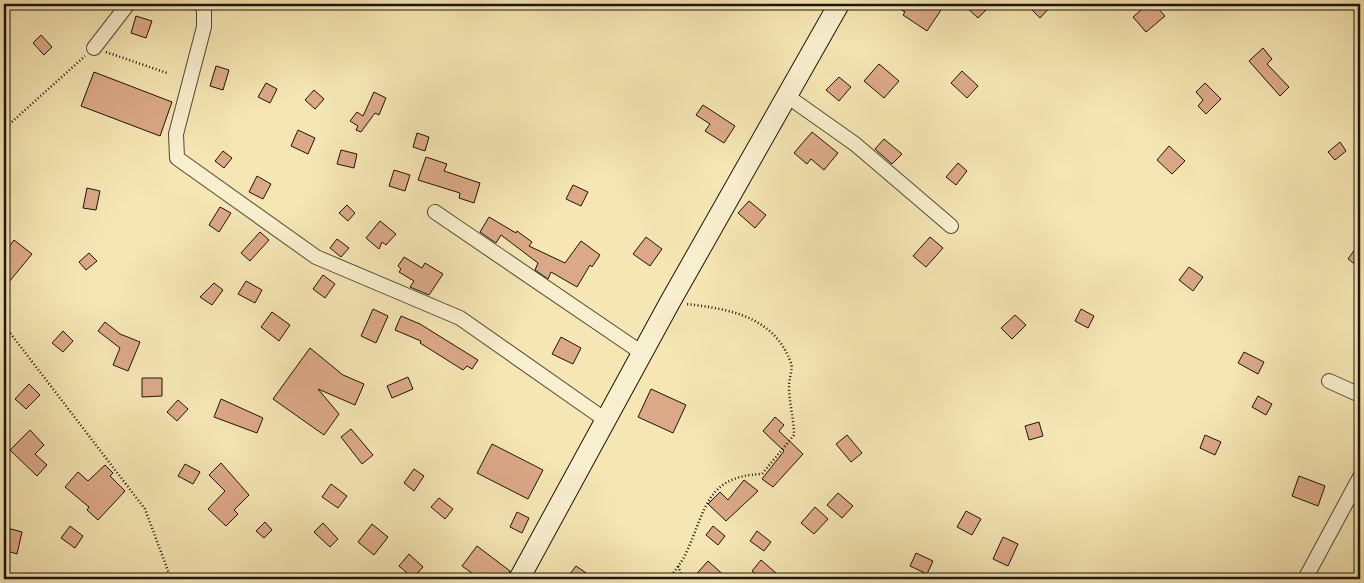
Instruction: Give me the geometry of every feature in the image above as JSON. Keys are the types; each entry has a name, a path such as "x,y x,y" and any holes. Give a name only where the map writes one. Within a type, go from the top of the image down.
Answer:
{"street":[{"path":"94,48 128,4"},
{"path":"199,4 204,6 204,27 176,134 177,158 316,257 460,318 607,421"},
{"path":"519,579 607,421 670,302 840,4"},
{"path":"787,96 855,144 951,226"},
{"path":"435,212 642,353"},
{"path":"1329,381 1360,395"},
{"path":"1306,579 1360,477"}],"path":[{"path":"4,129 94,48 167,73"},
{"path":"670,302 728,309 754,320 776,337 792,364 789,386 794,420 794,435 762,474 740,475 709,497 686,555 670,579"},
{"path":"4,325 145,509 171,579"},
{"path":"678,566 683,579"}],"building":[{"path":"892,4 945,4 927,31 903,15 905,12"},
{"path":"963,4 980,4 986,10 978,18"},
{"path":"1026,4 1053,4 1040,18"},
{"path":"1148,4 1154,4 1165,16 1146,32 1133,17"},
{"path":"136,16 152,21 146,38 131,33"},
{"path":"41,35 52,47 44,55 33,43"},
{"path":"1263,48 1272,59 1267,64 1289,87 1280,96 1249,61"},
{"path":"879,64 899,81 884,98 864,81"},
{"path":"216,66 229,70 223,90 210,86"},
{"path":"962,71 978,86 967,98 951,83"},
{"path":"94,72 172,102 160,136 81,106"},
{"path":"839,77 851,87 839,101 826,90"},
{"path":"266,83 277,89 270,103 258,97"},
{"path":"1205,83 1221,99 1206,114 1198,106 1203,100 1196,92"},
{"path":"314,90 324,99 315,109 305,100"},
{"path":"374,92 386,98 379,115 375,113 361,132 356,130 358,126 350,121 357,112 363,116"},
{"path":"703,105 735,126 724,143 705,131 710,124 696,115"},
{"path":"298,130 315,138 308,154 291,146"},
{"path":"812,132 838,153 824,170 811,159 807,164 794,153"},
{"path":"417,133 429,137 425,151 413,147"},
{"path":"884,139 902,154 892,164 875,149"},
{"path":"1340,142 1346,151 1335,160 1328,152"},
{"path":"1169,146 1185,161 1172,174 1157,160"},
{"path":"341,150 357,154 354,168 337,164"},
{"path":"223,151 232,158 224,168 215,161"},
{"path":"426,157 447,164 444,171 480,183 474,203 459,198 460,193 418,180"},
{"path":"958,163 967,171 956,185 946,177"},
{"path":"394,170 410,175 405,191 389,186"},
{"path":"257,176 271,184 263,199 249,192"},
{"path":"573,185 588,192 581,206 566,199"},
{"path":"87,188 100,191 96,210 83,208"},
{"path":"749,201 766,215 755,228 738,213"},
{"path":"347,205 355,213 348,221 339,213"},
{"path":"220,207 231,213 219,232 209,225"},
{"path":"489,217 516,233 517,231 532,242 529,246 565,263 581,241 600,255 592,267 590,265 577,287 551,272 548,279 535,270 538,263 501,235 496,243 480,232"},
{"path":"380,221 396,234 386,245 382,242 379,249 366,238"},
{"path":"260,232 269,240 250,261 241,253"},
{"path":"646,237 662,249 650,266 633,254"},
{"path":"930,237 943,248 926,267 913,256"},
{"path":"337,239 349,248 341,257 330,248"},
{"path":"14,240 32,254 4,288 4,254"},
{"path":"1360,242 1360,268 1348,259"},
{"path":"89,253 97,261 86,270 79,262"},
{"path":"404,257 422,268 425,263 443,274 429,295 410,287 414,281 399,272 401,269 398,266"},
{"path":"1189,267 1203,277 1193,291 1179,280"},
{"path":"323,275 335,284 325,298 313,289"},
{"path":"246,281 262,290 255,303 238,294"},
{"path":"214,283 223,290 212,305 200,297"},
{"path":"373,309 388,316 376,343 361,336"},
{"path":"1081,309 1094,316 1088,328 1075,321"},
{"path":"272,312 290,325 279,341 261,327"},
{"path":"1015,315 1026,325 1012,339 1001,328"},
{"path":"401,316 420,324 478,360 472,369 467,366 463,370 420,343 421,341 395,330"},
{"path":"105,322 120,334 140,342 128,371 113,365 120,348 98,331"},
{"path":"63,331 73,341 63,352 52,343"},
{"path":"561,337 581,348 573,364 552,354"},
{"path":"310,348 343,375 364,384 355,405 318,389 339,414 324,435 273,399"},
{"path":"1244,352 1264,362 1258,374 1238,363"},
{"path":"408,377 413,389 392,398 387,386"},
{"path":"142,378 162,378 162,396 142,397"},
{"path":"29,384 40,395 26,409 15,399"},
{"path":"651,389 686,405 673,433 638,417"},
{"path":"1258,396 1272,404 1266,415 1252,407"},
{"path":"221,399 263,418 257,433 214,417"},
{"path":"178,400 188,409 177,421 167,412"},
{"path":"775,417 784,425 779,431 803,454 773,487 762,479 784,451 763,431"},
{"path":"1039,422 1043,436 1029,440 1025,426"},
{"path":"351,429 373,455 362,464 341,437"},
{"path":"30,430 44,445 35,454 47,465 37,476 10,450"},
{"path":"847,435 862,453 851,462 836,444"},
{"path":"1205,435 1221,442 1215,455 1200,448"},
{"path":"492,444 543,470 528,499 477,473"},
{"path":"221,463 249,495 234,510 238,514 226,526 208,509 225,491 209,475"},
{"path":"185,464 200,472 193,484 178,476"},
{"path":"105,465 113,473 110,476 125,491 98,520 87,510 89,507 65,487 78,472 88,481"},
{"path":"414,469 424,476 414,491 404,483"},
{"path":"1299,476 1325,486 1318,506 1292,496"},
{"path":"744,480 758,491 726,521 708,504 720,492 728,500"},
{"path":"331,484 347,496 338,508 322,497"},
{"path":"838,493 853,506 842,518 827,505"},
{"path":"439,498 453,509 445,519 431,507"},
{"path":"815,507 828,519 814,534 801,523"},
{"path":"966,511 981,519 972,535 957,527"},
{"path":"517,512 529,518 522,533 510,527"},
{"path":"265,522 272,530 264,538 256,531"},
{"path":"323,523 338,539 330,547 314,532"},
{"path":"372,524 388,537 374,555 358,542"},
{"path":"70,526 83,536 75,548 61,538"},
{"path":"713,526 725,536 718,545 706,535"},
{"path":"7,528 22,532 17,554 4,550"},
{"path":"757,531 771,542 764,551 750,541"},
{"path":"1003,537 1018,544 1008,566 993,559"},
{"path":"477,546 510,571 507,579 480,579 462,566"},
{"path":"916,553 933,561 927,574 910,566"},
{"path":"409,554 423,567 413,578 399,566"},
{"path":"761,560 776,573 771,579 762,579 752,571"},
{"path":"708,561 728,579 692,579"},
{"path":"576,566 595,579 566,579"}]}
